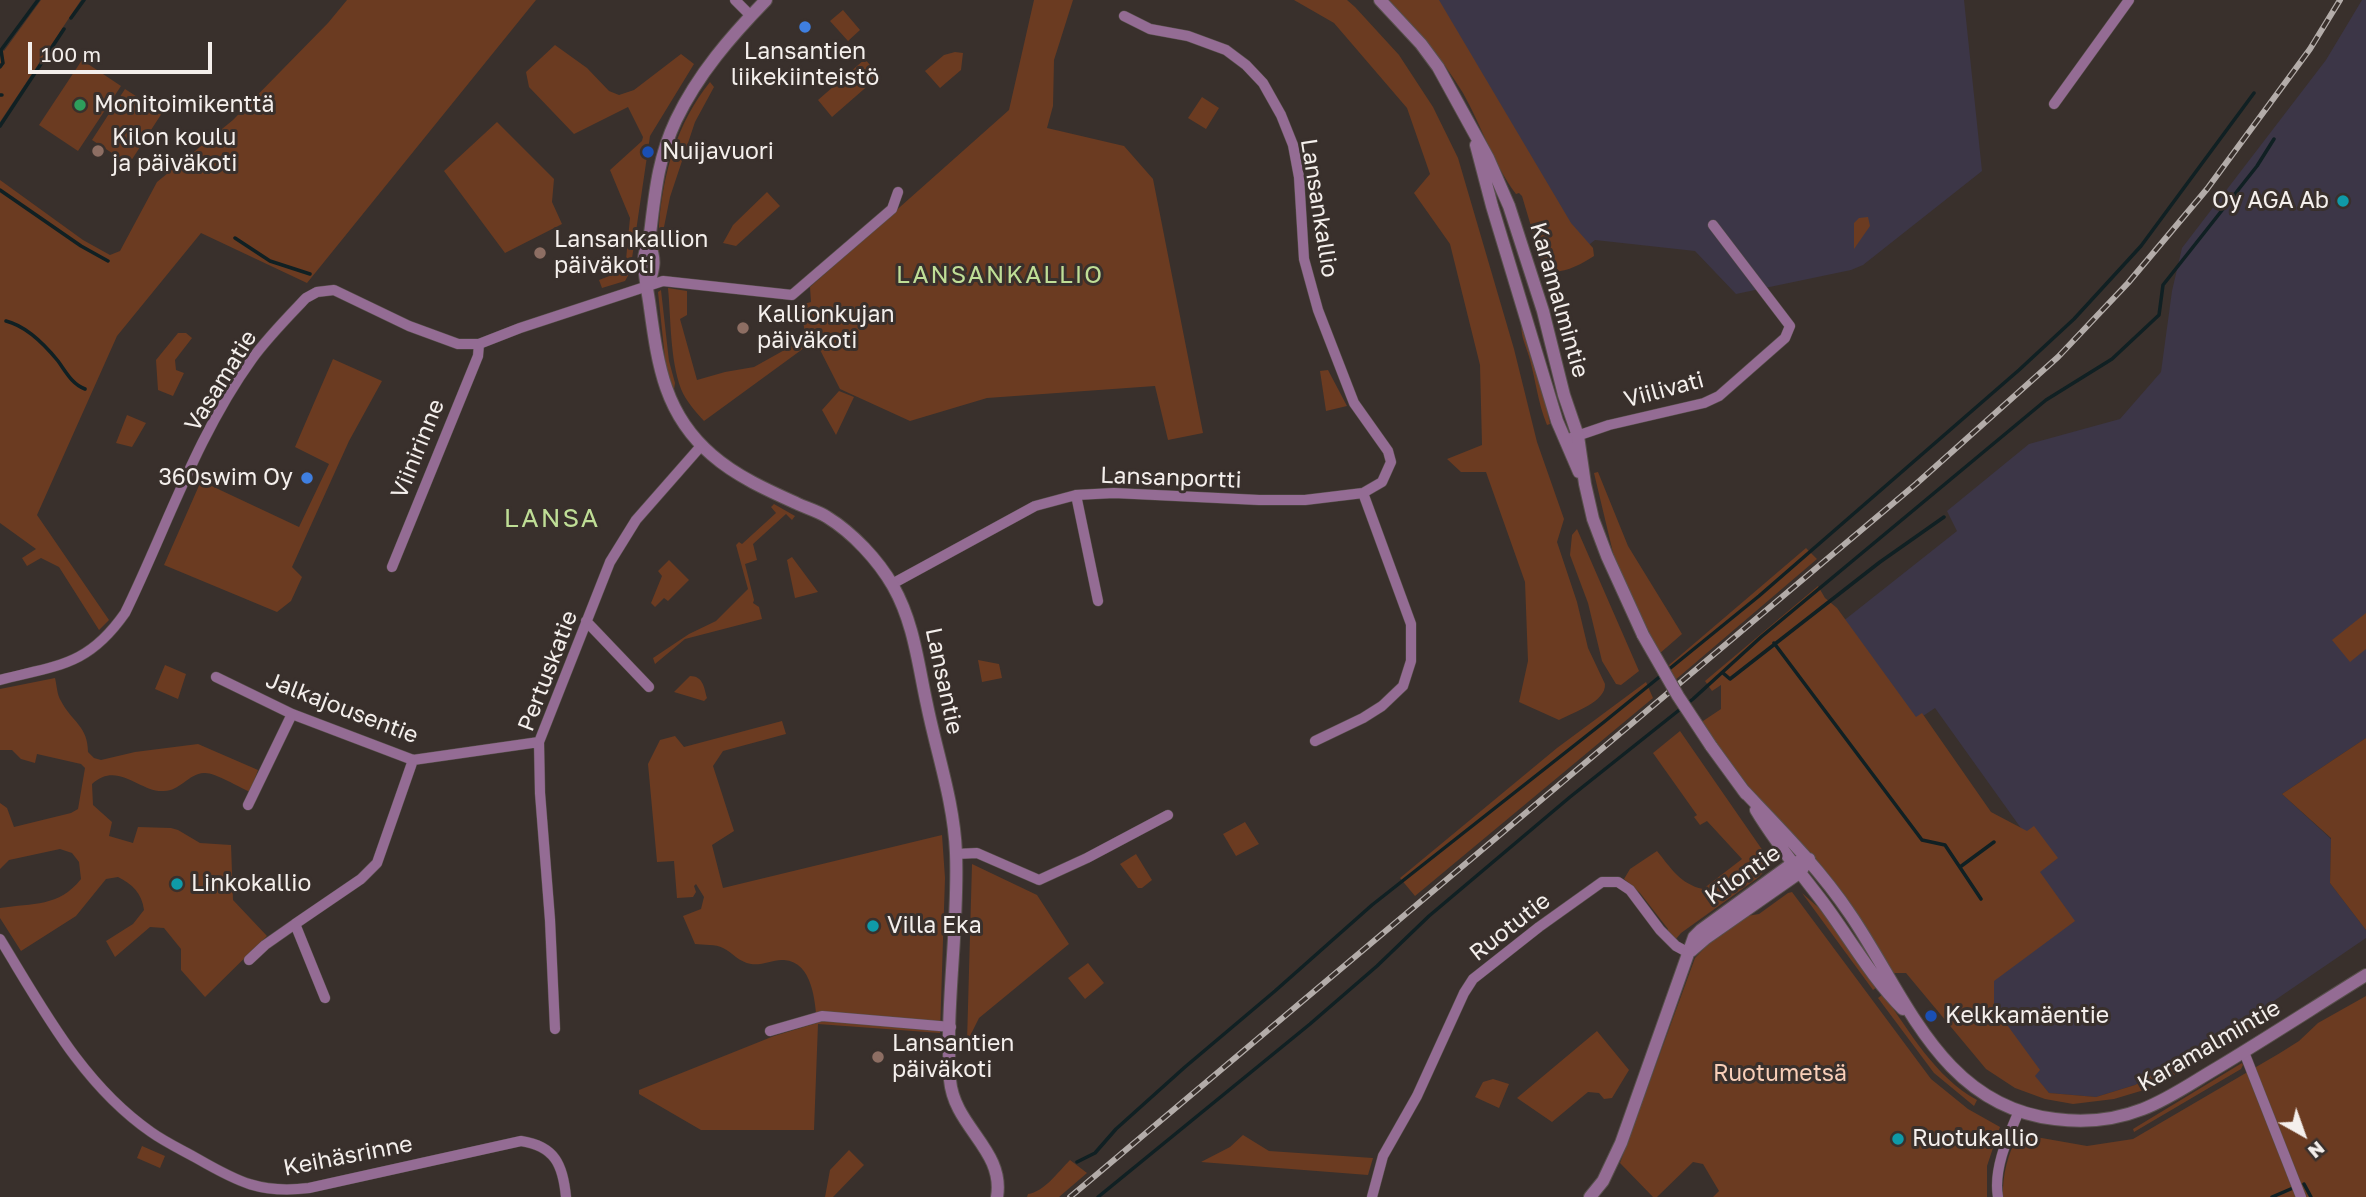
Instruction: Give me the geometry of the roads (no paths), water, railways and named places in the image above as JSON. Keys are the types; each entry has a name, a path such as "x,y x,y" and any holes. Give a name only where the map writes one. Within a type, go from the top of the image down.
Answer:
{"street":[{"path":"735,0 751,16"},
{"name":"Lansantie","path":"766,0 708,66 675,123 661,157 649,244 644,254 657,360 664,386 677,415 701,446 741,475 826,516 862,546 892,584 903,606 915,645 926,704 948,790 956,854 951,1085 965,1122 992,1158 998,1173 998,1192"},
{"name":"Karamalmintie","path":"1380,0 1421,44 1438,67 1488,158 1508,206 1543,311 1564,395 1578,436 1593,519 1606,556 1643,635 1678,696 1769,832 1883,988 1913,1019"},
{"path":"2054,104 2129,0"},
{"name":"Lansankallio","path":"1124,16 1150,29 1188,36 1226,50 1246,65 1263,83 1281,115 1293,145 1299,177 1304,260 1318,310 1354,403 1388,451 1391,462 1382,482"},
{"name":"Karamalmintie","path":"1474,134 1492,206 1564,440 1585,484"},
{"name":"Vasamatie","path":"0,680 74,661 100,644 113,630 142,579 206,436 238,380 253,357 306,298 317,292 334,290 450,342 479,344 663,281 792,295 892,209 898,192"},
{"name":"Viilivati","path":"1564,440 1609,425 1703,403 1719,396 1785,338 1790,326 1713,225"},
{"name":"Viinirinne","path":"392,567 478,356 479,344"},
{"name":"Pertuskatie","path":"555,1029 539,742 610,562 624,537 701,446"},
{"name":"Lansanportti","path":"892,584 1035,506 1076,495 1114,493 1305,500 1363,493 1382,482"},
{"path":"1315,741 1382,706 1403,686 1411,661 1411,624 1363,493"},
{"path":"1076,495 1098,601"},
{"path":"586,621 649,687"},
{"name":"Jalkajousentie","path":"216,677 292,714 413,760 539,742"},
{"path":"248,805 292,714"},
{"path":"249,960 265,945 361,879 377,863 413,760"},
{"name":"Karamalmintie","path":"1743,790 1809,859 1834,890 1913,1019 1955,1073 1986,1095 2019,1111 2042,1118 2072,1121 2119,1117 2161,1101 2366,975"},
{"path":"956,854 976,853 1039,880 1168,815"},
{"name":"Kilontie","path":"1590,1197 1602,1181 1621,1143 1694,937 1809,859"},
{"name":"Ruotutie","path":"1372,1197 1383,1156 1417,1096 1464,993 1473,979 1539,927 1602,882 1618,882 1630,890 1668,939 1689,953"},
{"path":"295,924 325,998"},
{"name":"Keihäsrinne","path":"0,939 58,1035 102,1090 152,1133 242,1182 274,1191 309,1188 521,1141 534,1143 549,1152 559,1163 564,1175 566,1197"},
{"path":"770,1031 822,1016 951,1027"},
{"path":"2244,1052 2301,1197"},
{"path":"1998,1197 1996,1186 2000,1167 2019,1111"}],"waterway":[{"path":"0,67 3,63 1,50 38,0"},
{"path":"71,18 84,0"},
{"path":"0,126 64,29"},
{"path":"1077,1162 1095,1153 1116,1129 1185,1067 1372,905 1759,596 2019,370 2074,319 2141,246 2254,93"},
{"path":"1098,1197 1310,1024 1429,916 1570,797 1693,699 1761,637 2046,400 2112,359 2159,315 2163,285 2257,166 2274,139"},
{"path":"0,190 81,246 108,261"},
{"path":"235,238 270,261 310,274"},
{"path":"6,321 35,337 73,381 85,389"},
{"path":"1723,673 1730,679 1880,562 1944,517"},
{"path":"1774,643 1922,840 1945,845 1981,899"},
{"path":"1960,867 1994,842"},
{"path":"2304,1184 2311,1197"},
{"path":"2272,1197 2293,1188"}],"railway":[{"path":"1070,1197 1916,484 2058,357 2128,283 2207,189 2310,49 2340,0"}],"place":[{"name":"Lansantien liikekiinteistö","path":"805,27"},
{"name":"Monitoimikenttä","path":"80,105"},
{"name":"Kilon koulu ja päiväkoti","path":"98,151"},
{"name":"Nuijavuori","path":"648,152"},
{"name":"Oy AGA Ab","path":"2343,201"},
{"name":"Lansankallion päiväkoti","path":"540,253"},
{"name":"Kallionkujan päiväkoti","path":"743,328"},
{"name":"360swim Oy","path":"307,478"},
{"name":"Linkokallio","path":"177,884"},
{"name":"Villa Eka","path":"873,926"},
{"name":"Kelkkamäentie","path":"1931,1016"},
{"name":"Lansantien päiväkoti","path":"878,1057"},
{"name":"Ruotukallio","path":"1898,1139"}],"district":[{"name":"LANSANKALLIO","path":"1000,275"},
{"name":"LANSA","path":"552,519"}],"park label":[{"name":"Ruotumetsä","path":"1780,1074"}]}
